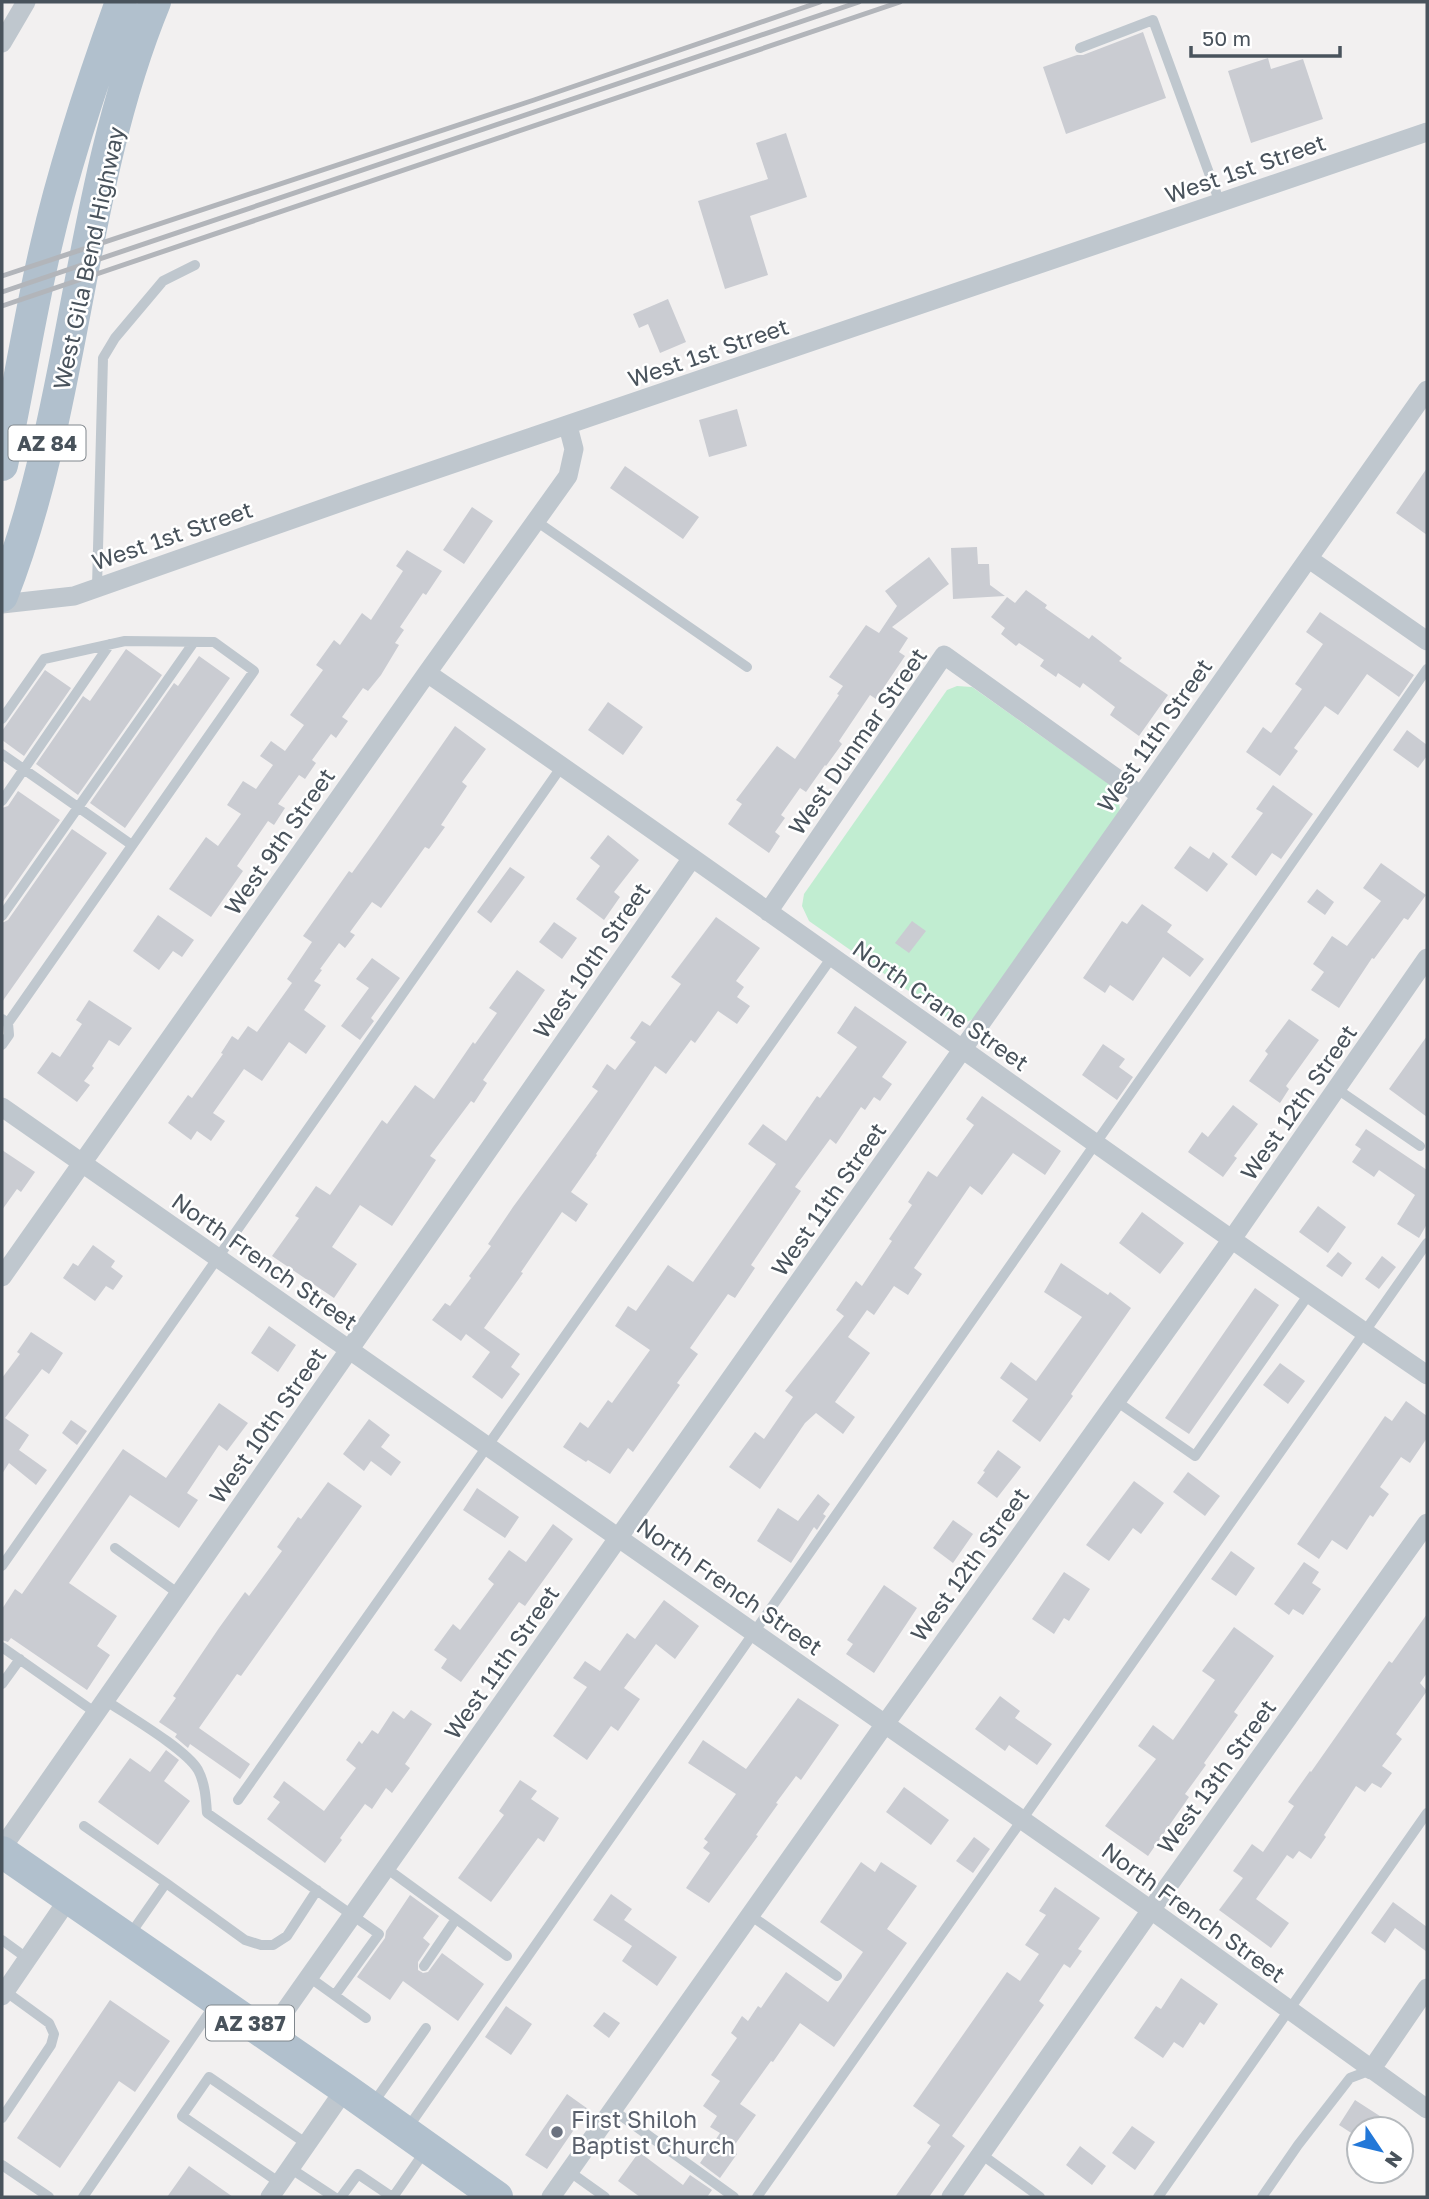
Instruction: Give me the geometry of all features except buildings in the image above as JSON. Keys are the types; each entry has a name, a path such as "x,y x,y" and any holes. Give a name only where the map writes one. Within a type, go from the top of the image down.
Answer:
{"main road":[{"name":"West Gila Bend Highway","path":"2,465 43,258 62,181 121,2"},
{"name":"West Gila Bend Highway","path":"2,596 37,486 119,109 155,2"},
{"name":"AZ 387","path":"2,1850 497,2197"}],"street":[{"path":"2,43 26,2"},
{"name":"West 1st Street","path":"2,604 74,596 367,493 1427,132"},
{"name":"West 11th Street","path":"268,2035 1427,390"},
{"name":"West 9th Street","path":"2,1277 568,476 574,449 568,426"},
{"path":"1309,559 1427,641"},
{"name":"West Dunmar Street","path":"768,912 944,655 1140,795"},
{"name":"North Crane Street","path":"427,673 1095,1145 1427,1375"},
{"name":"West 10th Street","path":"2,1850 692,858"},
{"name":"West 12th Street","path":"551,2197 1232,1239 1427,958"},
{"name":"North French Street","path":"2,1107 1151,1910 1427,2109"},
{"name":"West 13th Street","path":"951,2197 1151,1910 1427,1523"},
{"path":"4,1994 69,1898"},
{"path":"1371,2070 1427,1988"},
{"path":"280,2183 345,2089"}],"lane":[{"path":"1080,48 1153,20 1220,203"},
{"path":"97,587 103,358 115,338 163,281 195,265"},
{"path":"536,521 747,667"},
{"path":"2,719 44,659 125,641 214,642 254,671 5,1021 9,1035 2,1045"},
{"path":"2,916 194,642"},
{"path":"2,802 110,644"},
{"path":"341,2197 358,2174 392,2197 416,2139 754,1633 1427,670"},
{"path":"2,754 132,845"},
{"path":"2,1566 562,766"},
{"path":"238,1800 832,957"},
{"path":"1337,1088 1420,1146"},
{"path":"757,2197 1427,1242"},
{"path":"1116,1401 1195,1456 1309,1293"},
{"path":"115,1548 179,1594"},
{"path":"2,1647 188,1757 200,1773 207,1813 379,1934 335,1995"},
{"path":"2,1684 20,1659"},
{"path":"1158,2197 1427,1813"},
{"path":"84,1826 245,1940 261,1945 272,1945 287,1936 317,1890"},
{"path":"386,1868 507,1956"},
{"path":"127,1938 166,1883"},
{"path":"750,1915 837,1976"},
{"path":"424,1966 456,1919"},
{"path":"2,1940 28,1959"},
{"path":"309,1977 366,2018"},
{"path":"2,2118 51,2045 54,2034 49,2024 4,1994"},
{"path":"83,2197 218,2001"},
{"path":"371,2107 426,2028"},
{"path":"1262,2197 1350,2078 1371,2070"},
{"path":"307,2144 209,2077 183,2116 280,2183 334,2197"},
{"path":"613,2110 734,2197"},
{"path":"981,2154 1040,2197"},
{"path":"2,2165 49,2197"},
{"path":"570,2172 605,2197"}],"green space":[{"path":"957,686 972,687 1116,789 1120,811 973,1019 962,1024 953,1022 809,921 802,906 804,894 947,690"}],"railway":[{"path":"2,276 820,2"},
{"path":"2,292 859,2"},
{"path":"2,306 900,2"}],"place":[{"name":"First Shiloh Baptist Church","path":"557,2132"}]}
